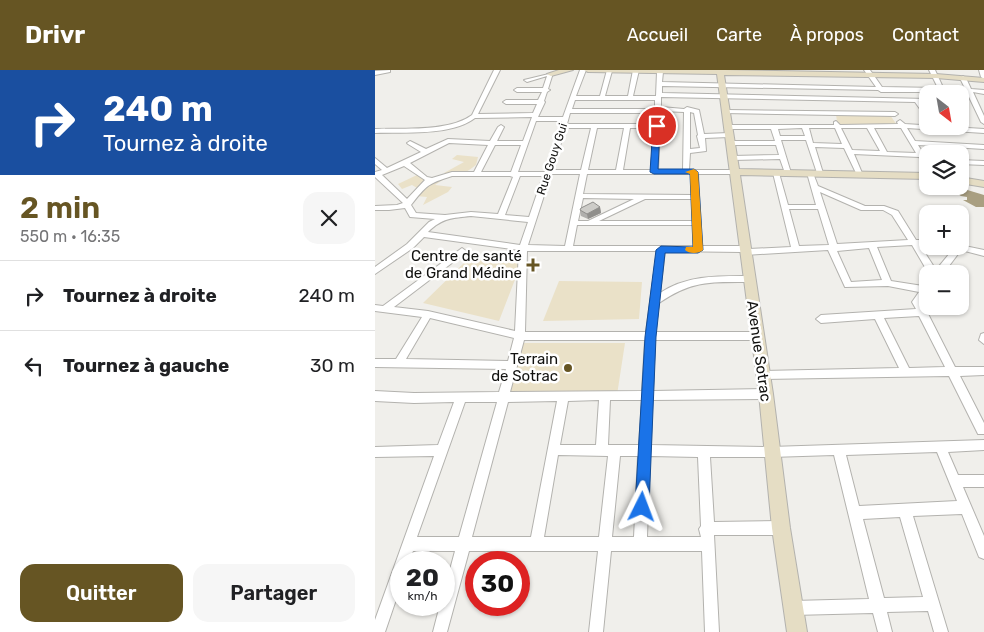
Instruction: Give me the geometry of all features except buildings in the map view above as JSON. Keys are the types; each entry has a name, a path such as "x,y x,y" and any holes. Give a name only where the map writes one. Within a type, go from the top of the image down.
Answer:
{"street":[{"path":"375,131 432,129 468,121 474,116 497,70"},
{"path":"527,80 552,72 569,70"},
{"name":"Rue Gouy Gui","path":"440,632 520,336 523,248 583,70"},
{"path":"588,70 660,72 722,81 797,86 919,91"},
{"path":"956,70 966,85"},
{"path":"659,84 722,81 793,74 934,73 962,78 984,78 982,70"},
{"path":"375,72 388,71"},
{"path":"602,98 609,71"},
{"path":"630,98 636,71"},
{"path":"501,216 525,142 547,90 552,72"},
{"path":"654,172 660,72"},
{"path":"869,73 919,151"},
{"path":"934,73 939,85"},
{"path":"793,74 802,101"},
{"path":"573,98 659,97 722,81 802,101 887,100 917,101 919,104"},
{"name":"Avenue Sotrac","path":"722,81 766,394 781,528 797,632"},
{"path":"517,90 547,90"},
{"path":"969,90 984,92"},
{"path":"969,90 983,118"},
{"path":"506,102 542,102"},
{"path":"975,102 984,103"},
{"path":"687,109 687,151 695,197 698,250"},
{"path":"568,111 687,109 697,112 703,151 687,151"},
{"path":"726,112 895,114"},
{"path":"777,112 778,140 788,173"},
{"path":"832,113 859,173"},
{"path":"474,116 535,117 594,127 657,126"},
{"path":"619,172 627,126"},
{"path":"687,141 777,127 919,126"},
{"path":"476,175 501,127"},
{"path":"567,249 594,127"},
{"path":"870,127 884,153"},
{"path":"805,128 815,173 814,187 833,249 848,285 888,283 919,287"},
{"path":"969,129 984,131"},
{"path":"729,135 778,140 808,138"},
{"path":"376,174 405,164 448,141 525,142"},
{"path":"410,143 425,152"},
{"path":"913,143 984,147"},
{"path":"810,145 919,158"},
{"path":"405,164 429,180 435,180 449,174 515,175 585,171 690,172 783,157"},
{"path":"375,160 387,171"},
{"path":"969,162 984,163"},
{"path":"734,165 776,173 859,173 919,176"},
{"path":"776,173 796,250"},
{"path":"376,174 387,182 408,204 413,215 445,216 457,214 501,216 532,220"},
{"path":"375,208 393,208 408,204 420,188 429,180"},
{"path":"969,182 984,184"},
{"path":"814,187 864,208 884,208 892,211 928,265"},
{"path":"579,196 695,197"},
{"path":"595,196 611,212"},
{"path":"589,223 645,197"},
{"path":"784,206 821,207"},
{"path":"375,271 410,246 432,224 445,216"},
{"path":"573,223 697,223"},
{"path":"423,234 523,248 567,249 796,250 919,242"},
{"path":"872,246 888,283"},
{"path":"640,544 650,337 661,250"},
{"path":"969,250 984,254"},
{"path":"379,311 462,251"},
{"path":"655,301 672,288 692,280 749,279"},
{"path":"379,311 428,314 520,336 757,336"},
{"path":"821,319 919,312"},
{"path":"399,363 428,314"},
{"path":"878,315 906,373"},
{"path":"924,315 981,430"},
{"path":"375,363 512,365"},
{"path":"763,375 984,372"},
{"path":"375,396 504,397 766,394"},
{"path":"535,544 563,396"},
{"path":"597,632 605,544 609,450 605,396"},
{"path":"407,551 461,397"},
{"path":"553,450 771,452 941,448 984,445"},
{"path":"941,448 984,552"},
{"path":"375,452 442,450"},
{"path":"704,451 711,632"},
{"path":"839,451 885,632"},
{"path":"956,481 984,481"},
{"path":"855,513 966,508"},
{"path":"905,511 941,632"},
{"path":"706,529 781,528"},
{"path":"409,544 707,544"},
{"path":"378,632 390,598"},
{"path":"793,608 932,604"}],"shaded area":[{"path":"836,115 890,115 897,125 840,126"},
{"path":"457,155 478,157 476,165 457,175 444,173 464,162 452,159"},
{"path":"417,175 434,180 444,179 435,185 452,187 448,192 423,205 427,197 416,196 417,188 412,185 402,189 398,184"},
{"path":"969,190 984,195 984,207 976,207 963,200 967,200 967,197 959,195 969,195"},
{"path":"468,259 520,261 516,277 499,321 423,303"},
{"path":"559,281 642,282 639,319 543,321"},
{"name":"Terrain de Sotrac","path":"522,343 625,343 617,395 509,393"}],"slow traffic":[{"path":"689,172 694,172 698,250 690,250"}],"place":[{"name":"Centre de santé de Grand Médine","path":"533,265"},
{"name":"Terrain de Sotrac","path":"568,368"}],"route":[{"path":"642,507 650,337 661,250 698,250 694,172 654,172 657,126"}]}
